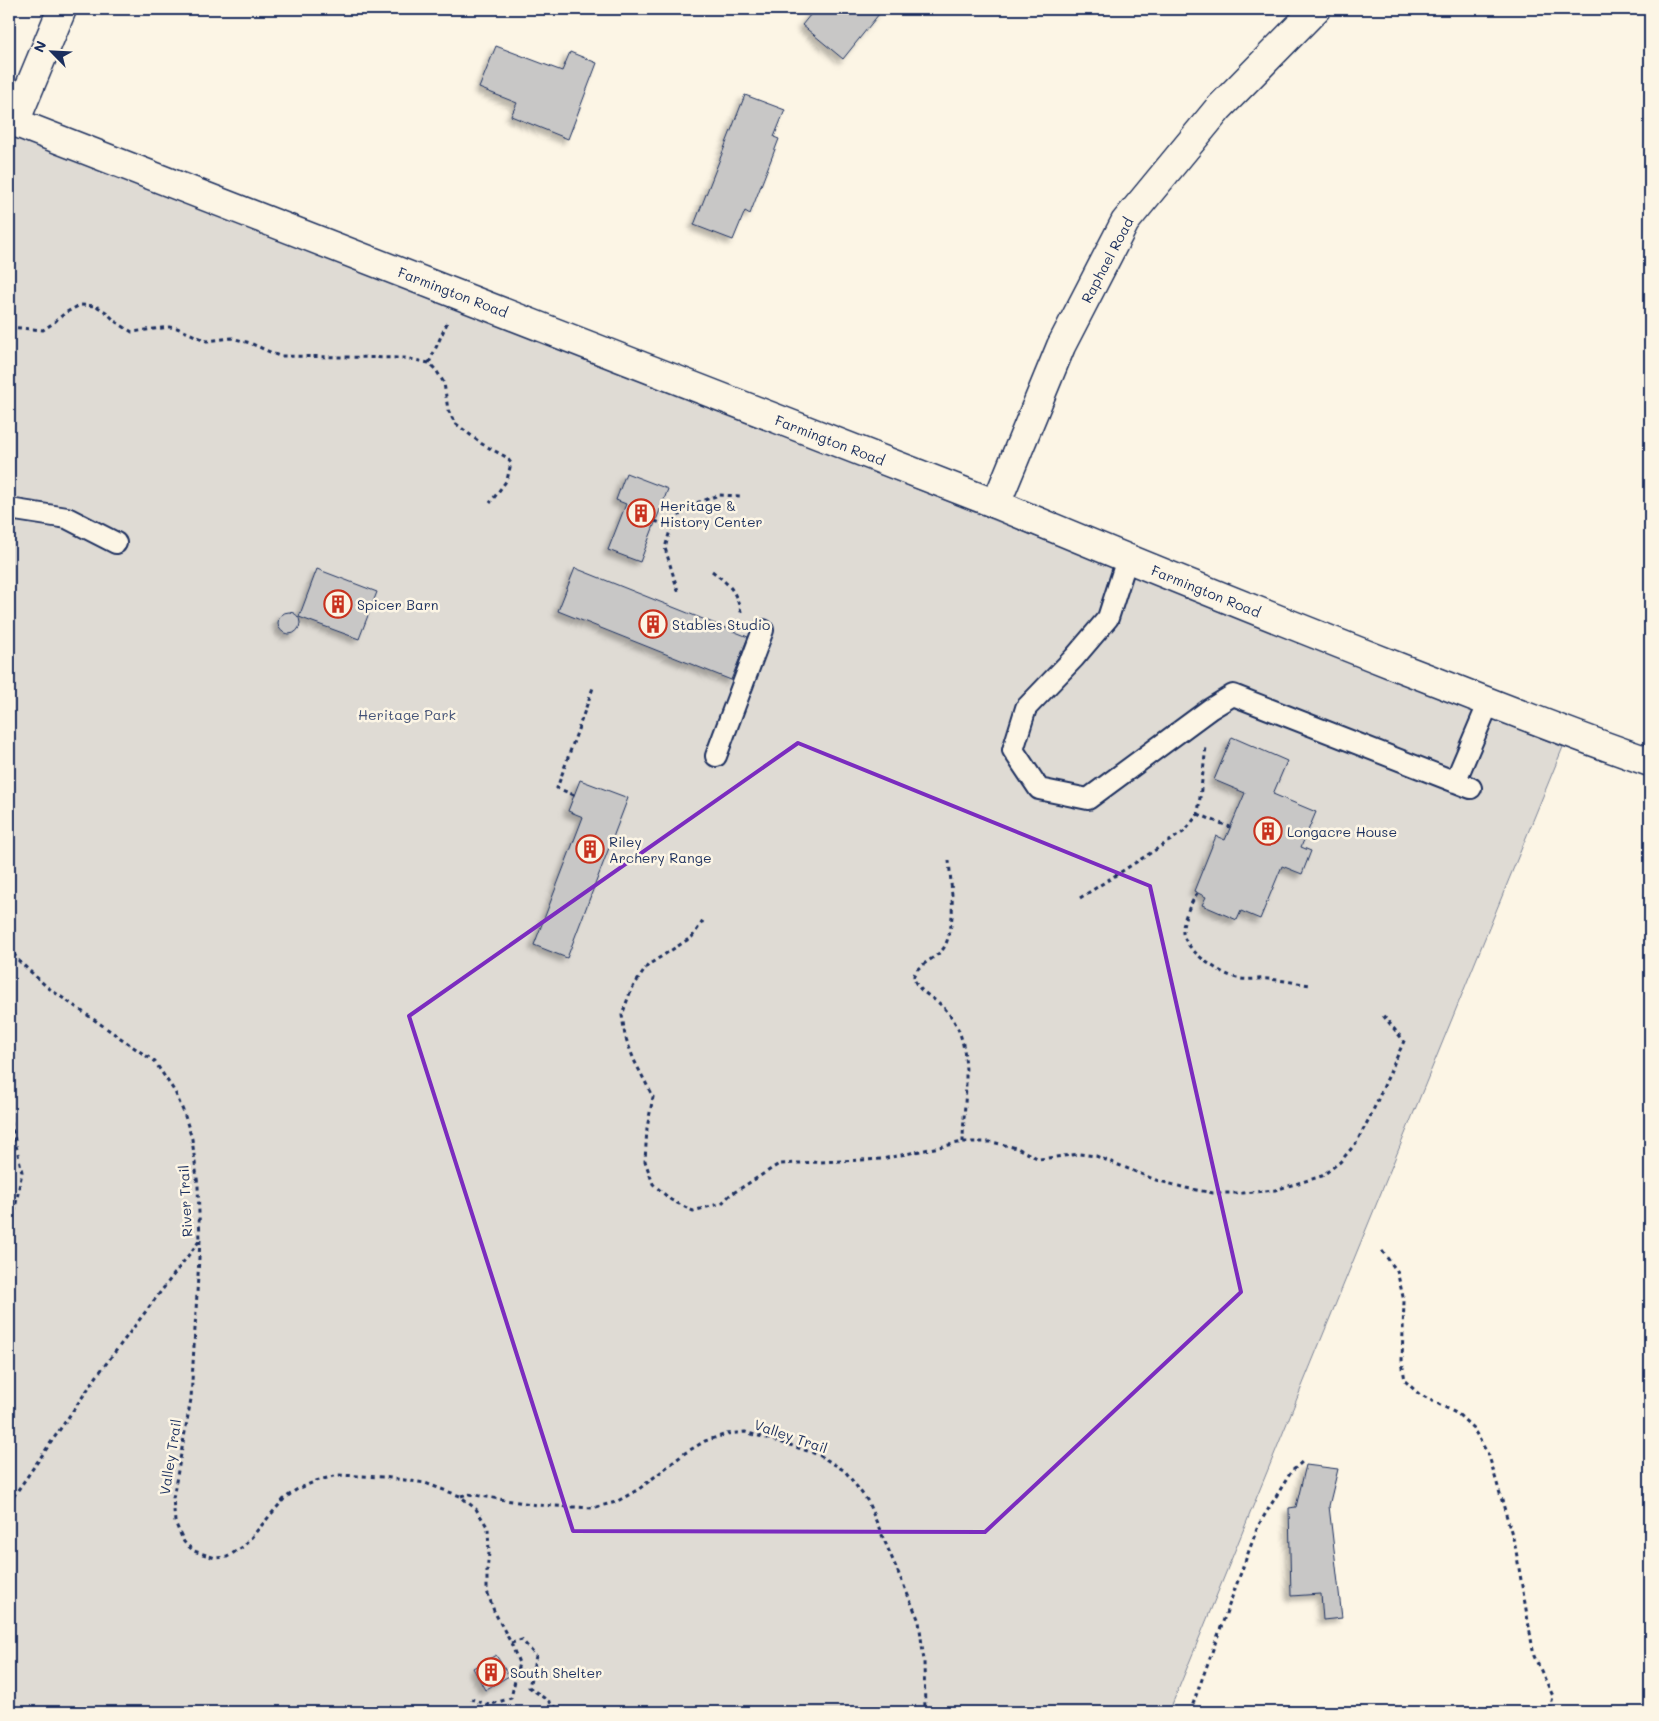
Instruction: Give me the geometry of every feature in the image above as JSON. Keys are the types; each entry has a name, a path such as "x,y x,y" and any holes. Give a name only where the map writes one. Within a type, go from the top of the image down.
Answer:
{"street":[{"path":"12,121 62,9"},
{"name":"Raphael Road","path":"996,504 1061,346 1125,222 1218,108 1316,9"},
{"name":"Farmington Road","path":"12,121 996,504 1127,559 1488,702 1650,762"}],"lane":[{"path":"9,509 67,518 116,543"},
{"path":"1127,559 1108,618 1074,658 1026,708 1013,750 1039,789 1088,799 1233,694 1463,785 1488,702"},
{"path":"716,756 763,630"}],"path":[{"path":"429,363 460,295"},
{"path":"9,327 43,330 65,313 80,305 96,306 132,332 169,327 178,328 206,341 232,338 250,343 279,356 405,358 429,363 444,383 448,410 455,423 482,444 506,457 511,463 507,480 490,503"},
{"path":"678,591 665,548 672,527 685,507 719,495 741,496"},
{"path":"656,522 672,527"},
{"path":"712,571 735,592 742,616 747,623 763,630"},
{"path":"574,795 557,788 594,685"},
{"path":"1080,898 1184,831 1198,814 1210,709"},
{"path":"1198,814 1230,826"},
{"path":"949,860 953,902 951,929 944,948 936,957 916,969 914,976 922,990 942,1005 955,1022 963,1046 966,1073 964,1142"},
{"path":"1197,893 1185,919 1183,933 1191,947 1205,961 1222,972 1238,979 1267,979 1310,985"},
{"path":"703,921 692,937 648,965 631,990 622,1015 625,1036 634,1060 653,1097 647,1128 645,1162 653,1184 671,1200 693,1211 722,1203 730,1195 779,1164 882,1159 964,1142 992,1142 1017,1148 1040,1159 1079,1154 1096,1156 1156,1180 1213,1193 1275,1190 1298,1185 1322,1176 1340,1162 1356,1143 1371,1115 1404,1041 1382,1014"},
{"name":"River Trail","path":"9,947 18,960 47,987 155,1062 175,1092 192,1139 198,1186 200,1240 99,1373 9,1503"},
{"path":"9,1114 22,1172 12,1230 9,1234"},
{"name":"Valley Trail","path":"200,1240 191,1399 173,1498 175,1522 184,1542 194,1552 215,1558 227,1556 244,1546 284,1499 296,1490 316,1481 338,1475 383,1477 425,1483 460,1496 476,1509 488,1528 487,1591 494,1611 512,1643 519,1663 511,1698 489,1705 471,1699"},
{"path":"1382,1251 1397,1271 1404,1301 1402,1362 1405,1380 1420,1394 1458,1414 1473,1428 1489,1456 1516,1545 1534,1656 1553,1696 1550,1712"},
{"name":"Valley Trail","path":"460,1496 468,1494 537,1505 592,1508 624,1498 639,1489 685,1453 705,1441 728,1434 745,1432 819,1455 845,1471 867,1500 919,1621 924,1661 925,1712"},
{"path":"1190,1712 1258,1526 1291,1472 1303,1461"},
{"path":"512,1643 522,1640 536,1656 529,1686 555,1706 559,1712"}],"highlighted area":[{"path":"798,743 1150,886 1241,1292 985,1532 573,1531 409,1016"}],"green space":[{"name":"Heritage Park","path":"9,127 1563,747 1169,1712 9,1712"}],"building":[{"path":"815,9 883,9 843,59 802,25"},
{"path":"496,46 562,71 570,52 597,63 568,139 511,116 517,103 479,88"},
{"path":"745,95 785,110 774,137 779,139 750,214 745,211 733,240 694,225"},
{"name":"Heritage & History Center","path":"626,473 668,489 640,562 608,550 626,504 616,500"},
{"name":"Stables Studio","path":"575,568 748,637 731,680 558,611"},
{"name":"Spicer Barn","path":"317,569 377,592 359,639 299,617"},
{"path":"289,612 297,615 300,623 297,631 289,634 281,631 278,623 281,615"},
{"name":"Longacre House","path":"1232,737 1287,761 1273,794 1316,812 1301,847 1311,851 1302,874 1282,866 1260,919 1241,911 1237,920 1202,905 1206,897 1194,891 1216,836 1225,840 1245,793 1214,780"},
{"name":"Riley Archery Range","path":"580,780 628,798 567,958 534,945 583,817 568,811"},
{"path":"1306,1465 1338,1469 1329,1506 1342,1618 1323,1620 1321,1594 1291,1596 1289,1508 1296,1507"},
{"name":"South Shelter","path":"496,1655 509,1676 485,1690 473,1668"}],"place":[{"name":"Heritage & History Center","path":"641,513"},
{"name":"Spicer Barn","path":"338,604"},
{"name":"Stables Studio","path":"653,624"},
{"name":"Longacre House","path":"1268,831"},
{"name":"Riley Archery Range","path":"590,849"},
{"name":"South Shelter","path":"491,1672"}]}
